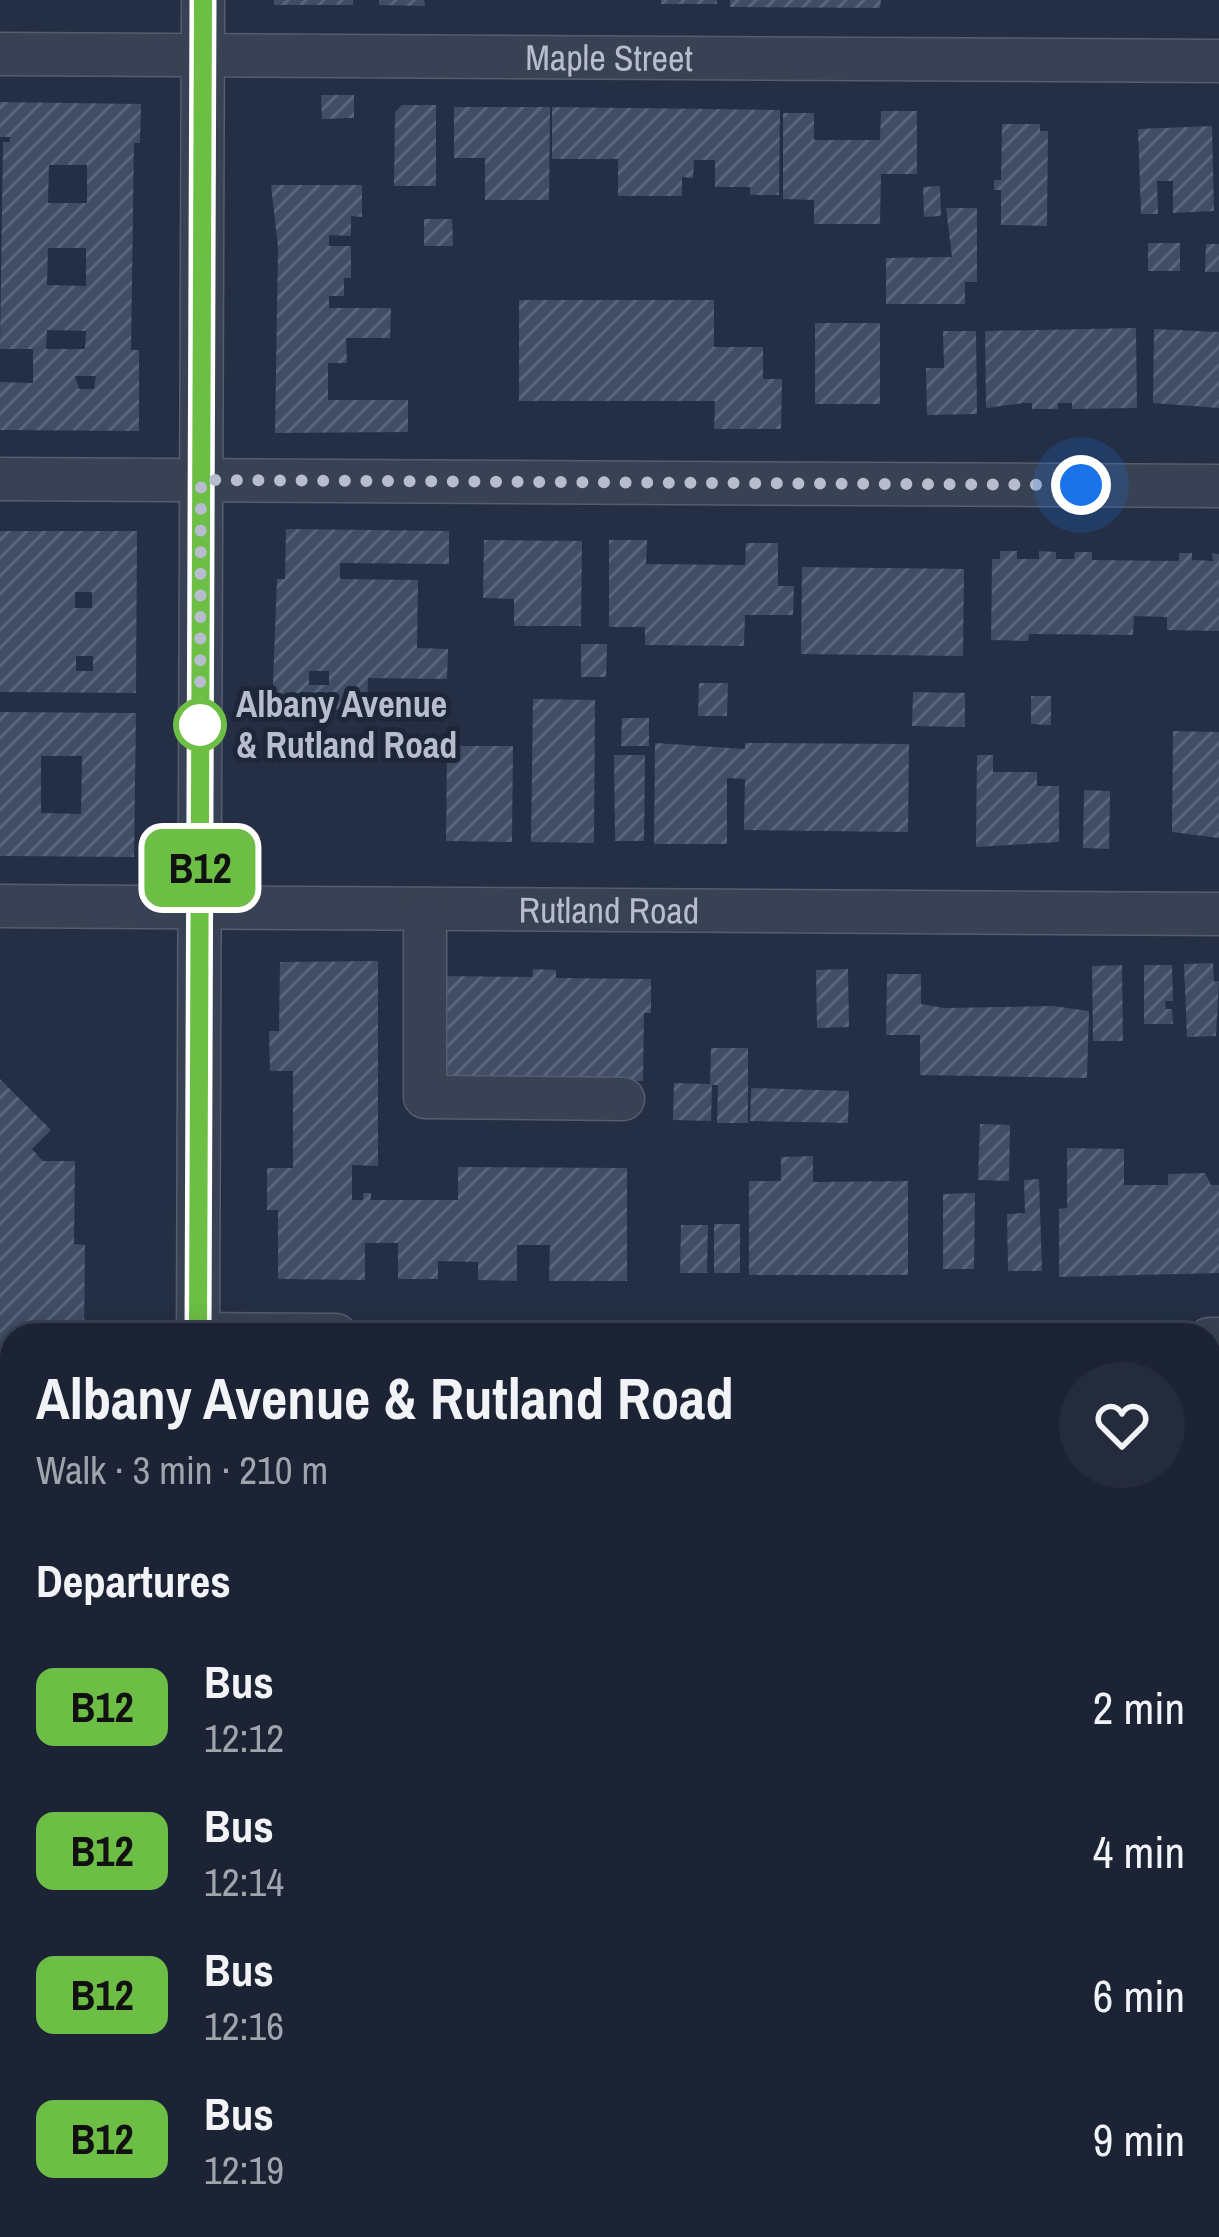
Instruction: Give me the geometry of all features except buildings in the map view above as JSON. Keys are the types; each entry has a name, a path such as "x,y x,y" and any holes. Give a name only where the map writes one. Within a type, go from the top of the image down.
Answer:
{"street":[{"path":"198,1323 203,0"},
{"name":"Maple Street","path":"0,54 1219,61"},
{"path":"0,479 1219,486"},
{"name":"Rutland Road","path":"0,906 1219,914"},
{"path":"425,909 425,1096 623,1099"}],"bus line":[{"name":"B12","path":"198,1323 203,0"}],"place":[{"name":"Albany Avenue & Rutland Road","path":"200,725"}],"route":[{"path":"200,725 201,480 1081,485"}]}
